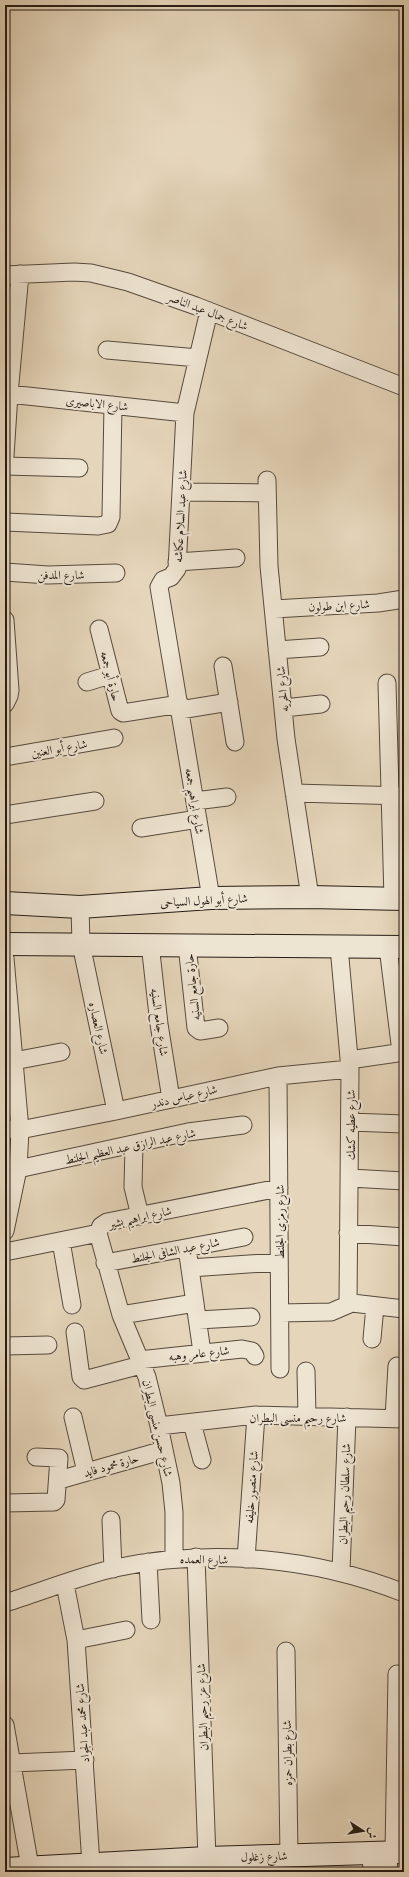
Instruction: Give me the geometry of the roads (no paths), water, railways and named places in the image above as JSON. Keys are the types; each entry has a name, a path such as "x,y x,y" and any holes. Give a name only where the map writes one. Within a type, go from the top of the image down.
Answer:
{"main road":[{"name":"شارع أبو الهول السياحى","path":"5,903 80,907 211,898 399,898"},
{"path":"5,944 396,947"},
{"name":"شارع زغلول","path":"5,1869 30,1867 180,1866 207,1858 252,1864 289,1855 386,1859"}],"street":[{"name":"شارع جمال عبد الناصر","path":"13,274 74,272 98,274 128,282 209,311 404,387"},
{"path":"5,456 13,274"},
{"name":"شارع عبد السلام عكاشه","path":"180,707 159,587 162,580 174,575 177,562 185,413 209,311"},
{"path":"107,350 198,358"},
{"name":"شارع الاباصيرى","path":"7,397 113,405 185,413"},
{"path":"5,522 98,526 108,524 111,517 113,405"},
{"path":"5,466 80,468"},
{"name":"شارع الحريه","path":"181,492 267,487 268,549 284,708 294,793 310,897"},
{"path":"177,562 236,558"},
{"name":"شارع المدفن","path":"5,572 48,575 116,573"},
{"name":"شارع ابن طولون","path":"274,609 378,603 404,599"},
{"path":"5,620 10,690 10,696 5,704"},
{"name":"حارة أبو جمعه","path":"99,629 119,710 122,713 180,707"},
{"path":"278,650 320,647"},
{"path":"223,666 235,742"},
{"path":"87,682 110,675"},
{"path":"387,684 397,796 399,898"},
{"path":"180,707 229,702"},
{"path":"284,708 321,704"},
{"name":"شارع ابراهيم جمعه","path":"180,707 211,898"},
{"name":"شارع أبو العنين","path":"5,757 114,738"},
{"path":"294,793 397,796"},
{"path":"195,801 227,797"},
{"path":"5,815 95,801"},
{"path":"142,828 198,819"},
{"name":"شارع العصاره","path":"80,907 81,944 116,1112"},
{"name":"شارع جامع السنيه","path":"150,944 159,1024 171,1099"},
{"name":"حارة جامع السنيه","path":"187,945 196,1028 200,1031 219,1028"},
{"name":"شارع عطيه كشك","path":"340,947 349,1064 350,1178 348,1304"},
{"path":"396,947 402,1052"},
{"path":"5,958 14,1061 11,1087 13,1130 18,1169 7,1209 5,1231"},
{"path":"14,1061 61,1052"},
{"name":"شارع عباس دندر","path":"13,1130 116,1112 278,1076 349,1064 402,1052"},
{"name":"شارع رمزى الجلنط","path":"278,1076 280,1369"},
{"path":"350,1122 404,1124"},
{"name":"شارع عبد الرازق عبد العظيم الجلنط","path":"18,1169 134,1145 188,1132 244,1125"},
{"path":"134,1145 133,1187 140,1216"},
{"path":"350,1178 404,1181"},
{"name":"شارع ابراهيم بشير","path":"5,1252 98,1233 101,1226 107,1222 279,1188"},
{"name":"شارع حسن منسى البطران","path":"98,1233 105,1263 121,1315 147,1377 159,1426 174,1512 174,1558"},
{"path":"348,1233 404,1237"},
{"name":"شارع عبد الشافى الجلنط","path":"105,1263 244,1237"},
{"path":"61,1240 72,1305"},
{"path":"187,1248 202,1352"},
{"path":"190,1268 279,1262"},
{"path":"121,1315 195,1303"},
{"path":"280,1313 331,1312 348,1304 404,1309"},
{"path":"372,1339 375,1306"},
{"path":"198,1320 251,1318"},
{"name":"شارع عامر وهبه","path":"75,1332 81,1377 84,1380 140,1363 202,1352 242,1349 252,1351 255,1356"},
{"path":"5,1346 48,1345"},
{"path":"397,1366 399,1418"},
{"path":"306,1371 307,1416"},
{"name":"شارع رحيم منسى البطران","path":"159,1426 256,1416 399,1418"},
{"name":"شارع منصور خليفه","path":"246,1559 256,1416"},
{"path":"73,1417 86,1472"},
{"name":"شارع سلطان رحيم البطران","path":"340,1571 347,1417"},
{"path":"192,1422 202,1460"},
{"name":"حارة محمود فايد","path":"59,1480 164,1450"},
{"path":"5,1503 54,1502 57,1499 59,1458 36,1457"},
{"path":"111,1520 113,1569"},
{"name":"شارع العمده","path":"5,1602 113,1569 174,1558 196,1557 246,1559 304,1564 340,1571 377,1582 404,1593"},
{"name":"شارع عز رحيم البطران","path":"196,1557 207,1858"},
{"path":"148,1562 151,1620"},
{"name":"شارع محمد عبد الجواد","path":"65,1584 76,1640 95,1866"},
{"path":"76,1640 126,1630"},
{"name":"شارع بطران حمزه","path":"286,1651 289,1855"},
{"path":"386,1859 397,1674"},
{"path":"5,1725 30,1867"},
{"path":"12,1763 86,1760"}]}
